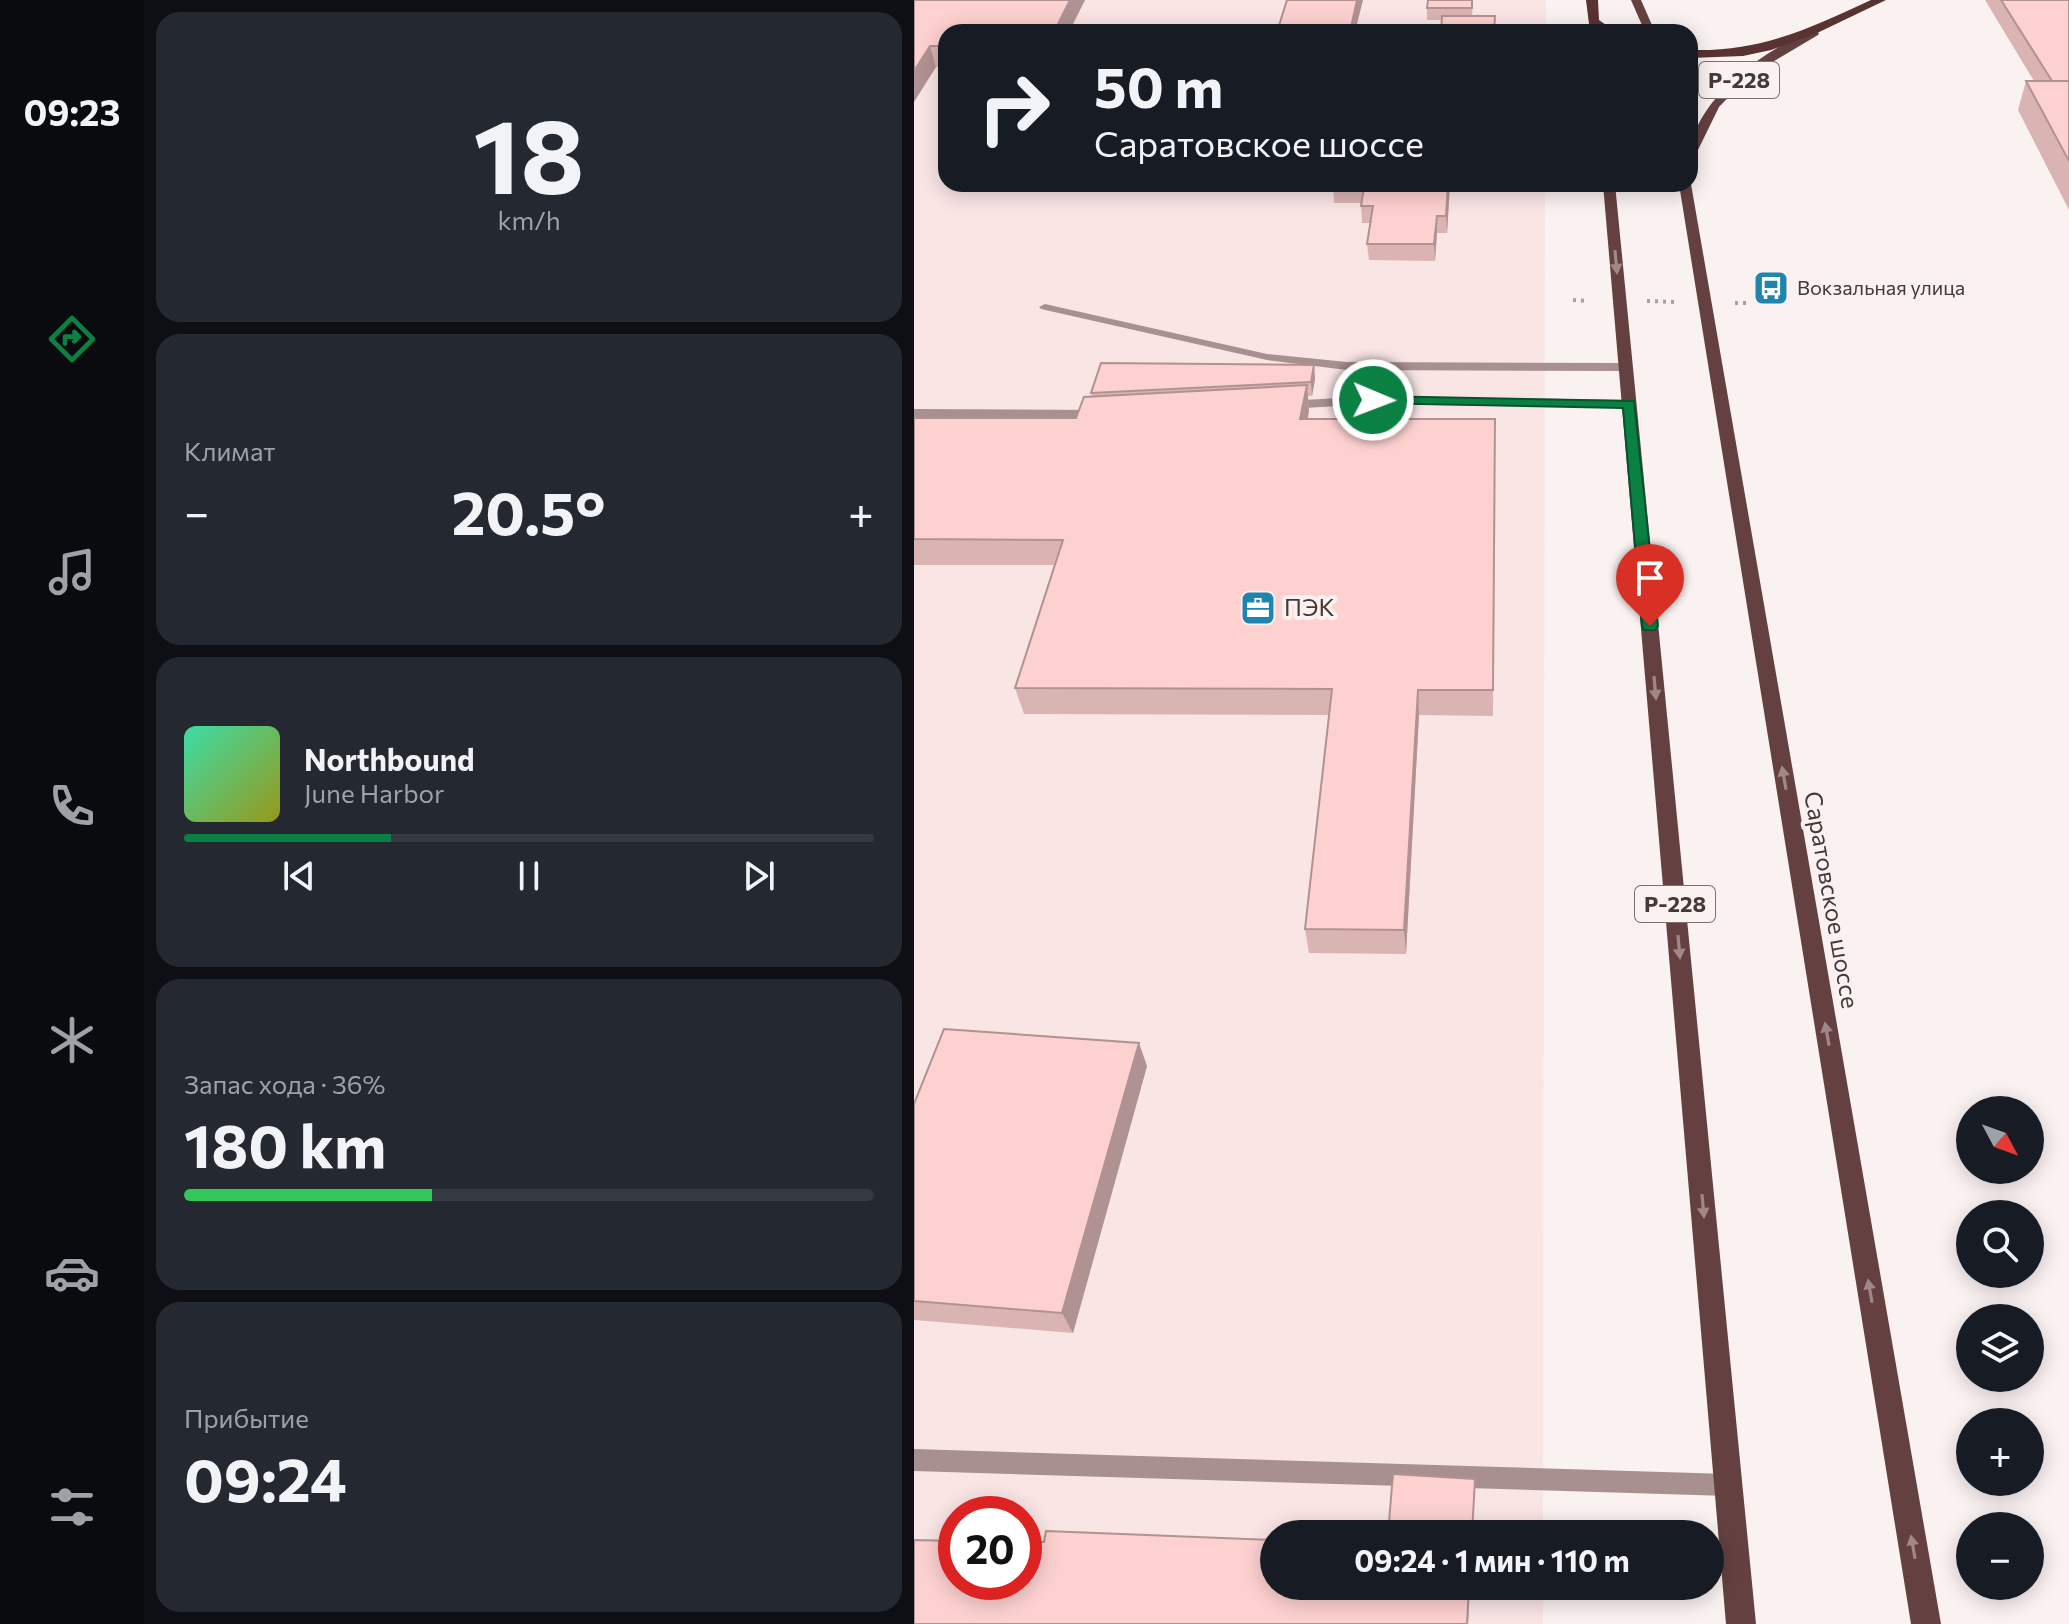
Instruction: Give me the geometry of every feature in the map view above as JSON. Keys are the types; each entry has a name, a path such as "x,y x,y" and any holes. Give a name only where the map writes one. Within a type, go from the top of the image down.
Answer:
{"highway":[{"path":"1592,0 1593,24"},
{"name":"Р-228","path":"1814,33 1879,0"},
{"path":"1698,54 1739,54 1814,33"}],"main road":[{"path":"1636,0 1646,24"},
{"name":"Р-228","path":"1698,138 1714,106 1745,74 1814,33"},
{"name":"Р-228","path":"1610,192 1741,1624"},
{"name":"Саратовское шоссе","path":"1686,192 1926,1624"}],"lane":[{"path":"1045,307 1267,357 1347,366 1626,367"},
{"path":"1267,406 1373,400 1629,404"},
{"path":"914,413 1116,413"},
{"path":"914,1460 1728,1485"}],"path":[{"path":"1573,300 1750,303"}],"shaded area":[{"path":"914,0 1546,0 1546,24 938,24 938,192 1545,192 1543,1520 1260,1520 1260,1600 1543,1600 1543,1624 914,1624"}],"building":[{"path":"914,0 1070,0 1058,24 938,24 938,46 930,46 914,71"},
{"path":"1287,0 1357,0 1352,24 1280,24"},
{"path":"1428,0 1472,0 1472,8 1427,8"},
{"path":"2001,0 2069,0 2069,81 2052,81"},
{"path":"1442,16 1495,16 1494,24 1442,24"},
{"path":"2026,81 2069,81 2069,161"},
{"path":"1363,192 1448,192 1446,216 1437,216 1434,244 1367,244 1373,206 1361,206"},
{"path":"1101,363 1314,365 1311,382 1091,393"},
{"path":"1307,385 1300,419 1495,419 1493,690 1418,690 1404,930 1305,929 1332,689 1015,688 1063,540 914,539 914,418 1076,418 1084,397"},
{"path":"944,1029 1139,1043 1062,1313 914,1301 914,1104"},
{"path":"1393,1474 1475,1479 1473,1520 1389,1520"},
{"path":"1046,1531 1260,1539 1260,1600 1468,1600 1467,1624 914,1624 914,1540 938,1541 938,1600 1042,1600"}],"place":[{"name":"Вокзальная улица","path":"1771,288"},
{"name":"ПЭК","path":"1258,608"}],"route":[{"path":"1373,400 1629,404 1650,626"}]}
